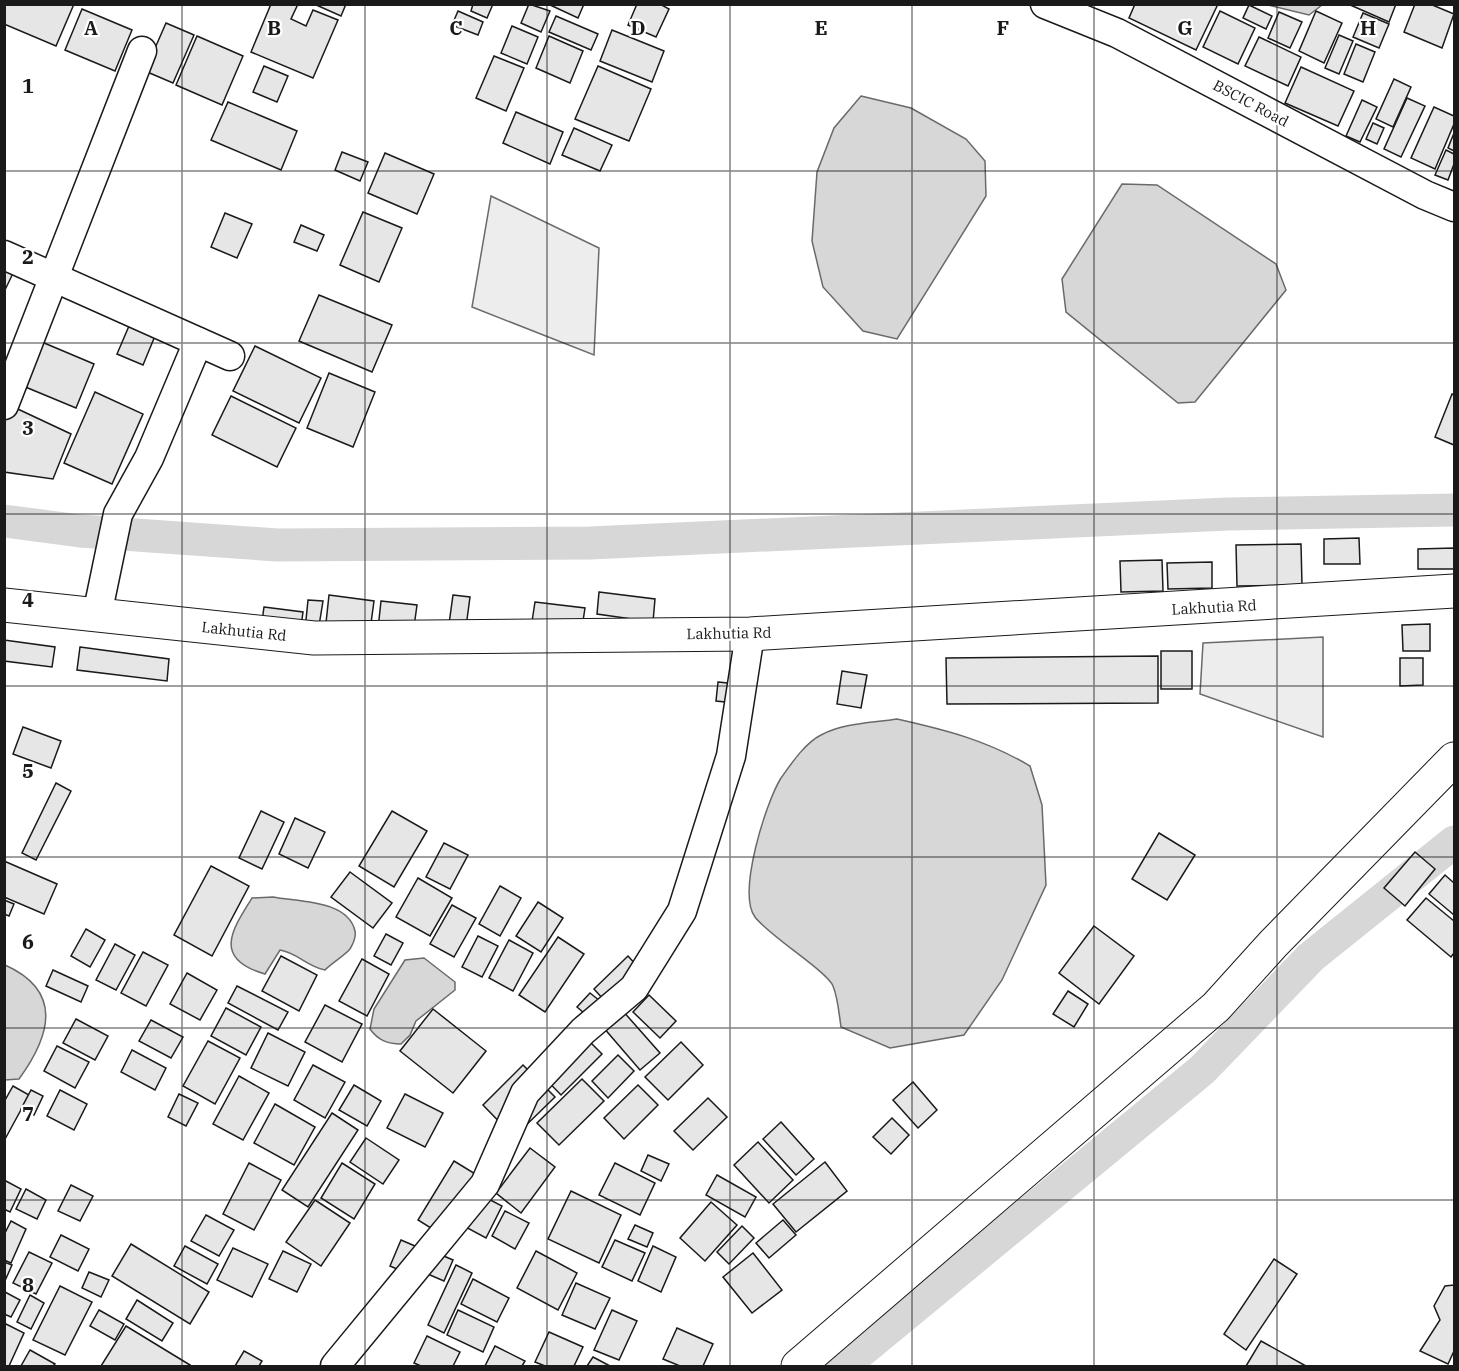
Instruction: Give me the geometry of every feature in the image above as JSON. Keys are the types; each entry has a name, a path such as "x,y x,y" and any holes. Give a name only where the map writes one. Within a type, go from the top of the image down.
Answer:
{"street":[{"name":"BSCIC Road","path":"1045,4 1117,33 1425,195 1455,207"},
{"path":"4,405 142,51"},
{"path":"4,255 230,356"},
{"path":"97,615 118,514 148,458 198,342"},
{"name":"Lakhutia Rd","path":"4,605 314,639 750,634 1455,591"},
{"path":"335,1366 485,1184 525,1093 583,1031 634,988 682,911 730,756 750,634"},
{"path":"798,1366 1216,1007 1273,944 1455,759"}],"shaded area":[{"path":"1322,4 1309,15 1268,5"},
{"path":"861,96 911,108 966,139 985,161 986,196 897,339 863,331 823,287 812,241 817,172 834,128"},
{"path":"1122,184 1157,185 1276,264 1286,290 1195,402 1178,403 1066,312 1062,279"},
{"path":"491,196 599,248 594,355 472,307"},
{"path":"1323,637 1323,737 1200,694 1203,643"},
{"path":"897,719 965,737 998,749 1030,766 1042,805 1046,885 1002,980 964,1035 890,1048 841,1027 837,1001 829,980 762,925 755,917 750,905 749,889 751,869 768,806 781,778 799,754 809,743 830,731"},
{"path":"273,897 321,904 343,913 351,921 355,931 350,949 325,970 280,950 265,974 249,968 232,952 233,933 252,898"},
{"path":"424,958 455,982 455,990 416,1021 410,1035 401,1044 383,1041 370,1029 374,1009 405,960"},
{"path":"5,965 24,976 36,988 43,1001 46,1015 44,1030 30,1063 19,1079 5,1080"}],"building":[{"path":"4,4 74,4 56,46 4,24"},
{"path":"271,4 298,4 291,19 306,26 313,10 338,20 313,78 251,52"},
{"path":"314,4 346,4 341,16"},
{"path":"473,4 493,4 487,18 471,11"},
{"path":"529,4 550,11 541,32 521,23"},
{"path":"548,4 584,4 578,18"},
{"path":"637,4 660,4 669,9 656,37 628,25"},
{"path":"1135,4 1218,4 1196,50 1129,18"},
{"path":"1348,4 1396,4 1389,22"},
{"path":"1415,4 1430,4 1454,14 1442,48 1404,32"},
{"path":"1249,5 1272,16 1266,29 1243,18"},
{"path":"82,9 132,30 115,71 65,50"},
{"path":"458,11 483,22 478,35 452,25"},
{"path":"1220,11 1255,28 1238,64 1203,47"},
{"path":"1316,11 1342,23 1324,63 1299,51"},
{"path":"1279,12 1302,22 1290,48 1268,38"},
{"path":"1363,13 1389,24 1379,48 1353,37"},
{"path":"556,16 598,34 591,50 549,32"},
{"path":"166,23 194,35 173,83 145,71"},
{"path":"512,26 538,37 527,64 501,53"},
{"path":"612,30 664,51 652,82 600,61"},
{"path":"1339,35 1353,41 1339,74 1325,68"},
{"path":"197,36 243,56 222,105 176,85"},
{"path":"549,36 583,51 570,83 536,68"},
{"path":"1259,37 1301,57 1288,86 1245,66"},
{"path":"1356,44 1375,52 1363,82 1344,74"},
{"path":"494,56 524,68 506,111 476,98"},
{"path":"264,66 288,76 277,102 253,92"},
{"path":"598,66 651,89 629,141 575,119"},
{"path":"1301,67 1354,91 1338,126 1285,103"},
{"path":"1394,79 1411,87 1393,127 1376,119"},
{"path":"1407,98 1425,106 1401,157 1384,149"},
{"path":"1362,100 1377,107 1360,142 1346,136"},
{"path":"228,102 297,131 281,170 211,140"},
{"path":"1434,107 1454,116 1454,124 1435,169 1411,158"},
{"path":"516,112 563,132 550,164 503,143"},
{"path":"1373,123 1384,128 1377,144 1366,139"},
{"path":"574,128 612,145 600,171 562,155"},
{"path":"1454,133 1454,151 1448,148"},
{"path":"1446,150 1454,154 1454,164 1448,180 1435,175"},
{"path":"342,152 368,162 360,181 335,170"},
{"path":"385,153 434,174 417,214 368,193"},
{"path":"363,212 402,228 379,282 340,265"},
{"path":"225,213 252,224 237,258 211,247"},
{"path":"301,225 324,235 317,251 294,242"},
{"path":"4,262 16,267 4,292"},
{"path":"319,295 392,325 372,372 299,341"},
{"path":"129,326 155,336 143,365 117,354"},
{"path":"30,337 94,364 76,408 11,381"},
{"path":"255,346 321,378 299,423 233,391"},
{"path":"329,373 375,392 353,447 307,428"},
{"path":"95,392 143,414 112,484 64,463"},
{"path":"1452,394 1454,395 1454,445 1435,437"},
{"path":"231,396 296,428 277,467 212,435"},
{"path":"5,403 71,434 53,479 4,472"},
{"path":"1359,538 1360,564 1324,564 1324,539"},
{"path":"1301,544 1302,585 1237,586 1236,545"},
{"path":"1454,548 1454,569 1418,569 1418,549"},
{"path":"1162,560 1163,591 1121,592 1120,561"},
{"path":"1212,562 1212,588 1168,589 1167,563"},
{"path":"599,592 655,599 653,622 597,614"},
{"path":"329,595 374,601 369,638 325,632"},
{"path":"453,595 470,597 466,627 449,624"},
{"path":"308,600 323,601 318,632 305,630"},
{"path":"381,601 417,605 413,634 378,629"},
{"path":"535,602 585,608 581,634 531,628"},
{"path":"264,607 303,612 300,634 261,629"},
{"path":"1430,624 1430,651 1403,651 1402,625"},
{"path":"4,640 55,647 52,667 4,661"},
{"path":"80,647 169,659 167,681 77,670"},
{"path":"1161,651 1192,651 1192,689 1161,689"},
{"path":"1158,656 1158,703 947,704 946,658"},
{"path":"1400,658 1423,658 1423,685 1400,686"},
{"path":"842,671 867,675 861,708 837,704"},
{"path":"718,682 737,684 735,703 716,701"},
{"path":"23,727 61,741 51,768 13,754"},
{"path":"56,783 71,791 36,860 22,853"},
{"path":"261,811 284,822 262,869 239,858"},
{"path":"392,811 427,831 394,887 359,866"},
{"path":"295,818 325,832 308,868 279,854"},
{"path":"1159,833 1195,855 1167,900 1132,879"},
{"path":"444,843 468,855 450,889 426,877"},
{"path":"1415,852 1435,869 1405,906 1384,888"},
{"path":"4,861 57,884 44,914 4,897"},
{"path":"211,866 249,886 212,956 174,935"},
{"path":"350,872 392,903 373,928 331,897"},
{"path":"1445,875 1454,883 1454,915 1429,894"},
{"path":"418,878 452,898 430,936 396,917"},
{"path":"500,886 521,898 500,936 479,924"},
{"path":"1426,898 1454,921 1454,953 1451,957 1407,920"},
{"path":"4,900 14,904 9,916 4,914"},
{"path":"538,902 563,918 541,952 516,936"},
{"path":"452,905 476,918 454,957 430,944"},
{"path":"1094,926 1134,956 1099,1004 1059,973"},
{"path":"86,929 105,940 90,967 71,956"},
{"path":"386,934 403,943 391,965 374,956"},
{"path":"478,936 498,946 482,977 462,967"},
{"path":"558,937 584,954 545,1012 519,995"},
{"path":"509,940 533,953 513,991 489,978"},
{"path":"115,944 135,955 116,990 96,980"},
{"path":"143,952 168,965 146,1006 121,993"},
{"path":"281,956 317,975 299,1011 262,991"},
{"path":"628,956 648,978 614,1011 594,989"},
{"path":"362,959 389,974 367,1016 339,1001"},
{"path":"53,970 88,986 81,1002 46,986"},
{"path":"187,973 217,990 200,1020 170,1004"},
{"path":"237,986 288,1012 278,1030 228,1003"},
{"path":"1068,991 1088,1004 1074,1027 1053,1014"},
{"path":"590,993 605,1005 592,1020 577,1007"},
{"path":"649,995 676,1021 660,1038 633,1012"},
{"path":"325,1005 362,1024 342,1062 305,1042"},
{"path":"226,1008 261,1027 246,1055 211,1036"},
{"path":"433,1009 486,1051 453,1093 400,1051"},
{"path":"622,1010 660,1053 640,1070 603,1027"},
{"path":"76,1019 108,1036 95,1060 63,1043"},
{"path":"151,1020 183,1037 171,1058 139,1041"},
{"path":"573,1025 602,1054 561,1095 532,1065"},
{"path":"268,1033 305,1052 288,1086 251,1068"},
{"path":"208,1041 240,1058 215,1104 183,1086"},
{"path":"681,1042 703,1065 668,1100 645,1077"},
{"path":"57,1046 89,1062 75,1088 44,1071"},
{"path":"132,1050 166,1068 155,1090 121,1072"},
{"path":"618,1055 634,1071 608,1098 592,1081"},
{"path":"313,1065 345,1082 325,1118 294,1100"},
{"path":"523,1065 555,1097 514,1137 483,1105"},
{"path":"239,1076 269,1093 243,1140 213,1124"},
{"path":"582,1079 604,1101 559,1145 537,1123"},
{"path":"913,1082 937,1110 918,1128 893,1100"},
{"path":"354,1085 381,1101 367,1126 339,1110"},
{"path":"638,1085 658,1105 624,1139 604,1118"},
{"path":"13,1086 29,1095 4,1141 4,1102"},
{"path":"31,1090 43,1096 34,1115 21,1109"},
{"path":"60,1090 87,1104 74,1130 47,1116"},
{"path":"179,1094 198,1103 186,1126 168,1117"},
{"path":"405,1094 443,1113 425,1147 387,1128"},
{"path":"708,1098 727,1117 693,1150 674,1131"},
{"path":"275,1104 315,1127 294,1165 254,1143"},
{"path":"332,1113 358,1130 308,1207 282,1190"},
{"path":"892,1118 909,1135 891,1154 873,1137"},
{"path":"781,1122 814,1159 796,1175 763,1139"},
{"path":"366,1138 399,1160 383,1184 350,1162"},
{"path":"758,1142 793,1180 769,1203 734,1165"},
{"path":"530,1148 555,1167 521,1213 496,1193"},
{"path":"648,1155 669,1164 661,1181 641,1171"},
{"path":"454,1161 477,1175 442,1235 418,1220"},
{"path":"825,1162 847,1191 796,1232 773,1204"},
{"path":"249,1163 281,1180 254,1230 223,1214"},
{"path":"342,1163 375,1184 354,1219 321,1198"},
{"path":"615,1163 655,1183 640,1215 599,1195"},
{"path":"717,1175 756,1197 745,1217 706,1195"},
{"path":"4,1180 21,1189 10,1212 4,1209"},
{"path":"71,1185 93,1196 80,1221 58,1211"},
{"path":"26,1189 46,1200 37,1219 16,1209"},
{"path":"571,1191 621,1215 599,1263 548,1239"},
{"path":"477,1193 502,1206 486,1238 460,1224"},
{"path":"315,1200 350,1223 321,1266 286,1242"},
{"path":"711,1202 737,1225 705,1261 680,1238"},
{"path":"505,1211 529,1223 515,1249 492,1236"},
{"path":"206,1215 234,1230 219,1256 191,1241"},
{"path":"783,1220 796,1235 769,1258 756,1243"},
{"path":"11,1221 26,1229 11,1263 4,1260 4,1235"},
{"path":"635,1225 653,1233 647,1247 628,1239"},
{"path":"742,1226 754,1238 729,1264 717,1252"},
{"path":"61,1235 89,1249 78,1271 50,1257"},
{"path":"401,1240 422,1249 411,1275 390,1266"},
{"path":"615,1240 645,1253 632,1281 602,1267"},
{"path":"131,1244 209,1292 190,1324 112,1276"},
{"path":"185,1246 218,1264 207,1284 174,1266"},
{"path":"653,1246 676,1257 661,1292 638,1281"},
{"path":"233,1248 268,1264 252,1297 217,1280"},
{"path":"283,1251 311,1264 297,1292 269,1279"},
{"path":"432,1251 453,1260 444,1281 423,1272"},
{"path":"536,1251 577,1273 558,1310 517,1288"},
{"path":"29,1252 52,1263 36,1294 13,1283"},
{"path":"753,1253 782,1290 752,1313 723,1277"},
{"path":"1274,1259 1297,1274 1246,1350 1224,1334"},
{"path":"4,1262 12,1265 4,1283"},
{"path":"456,1265 472,1273 444,1333 428,1325"},
{"path":"89,1272 109,1280 101,1297 82,1288"},
{"path":"473,1279 509,1298 497,1322 461,1304"},
{"path":"576,1283 610,1298 595,1329 562,1315"},
{"path":"1454,1285 1454,1351 1448,1364 1420,1351 1440,1320 1434,1306 1445,1286"},
{"path":"60,1286 92,1302 65,1355 33,1340"},
{"path":"5,1292 20,1300 11,1317 4,1314"},
{"path":"30,1295 44,1303 31,1329 17,1322"},
{"path":"137,1300 173,1323 162,1341 126,1319"},
{"path":"99,1310 124,1324 115,1340 90,1326"},
{"path":"458,1310 494,1327 483,1352 447,1335"},
{"path":"612,1310 637,1321 619,1360 594,1350"},
{"path":"4,1323 24,1333 9,1366 4,1366"},
{"path":"126,1326 190,1365 101,1366"},
{"path":"677,1328 713,1344 703,1366 680,1366 663,1359"},
{"path":"549,1332 583,1347 574,1366 545,1366 535,1362"},
{"path":"427,1336 460,1352 453,1366 421,1366 414,1363"},
{"path":"1261,1341 1306,1366 1246,1366"},
{"path":"495,1346 525,1361 522,1366 485,1366"},
{"path":"30,1350 55,1364 53,1366 21,1366"},
{"path":"244,1351 262,1361 259,1366 235,1366"},
{"path":"593,1357 610,1366 587,1366"}],"waterway":[{"path":"4,521 80,531 277,545 590,543 1228,514 1454,510"},
{"path":"843,1366 1202,1070 1311,957 1454,842"}]}
